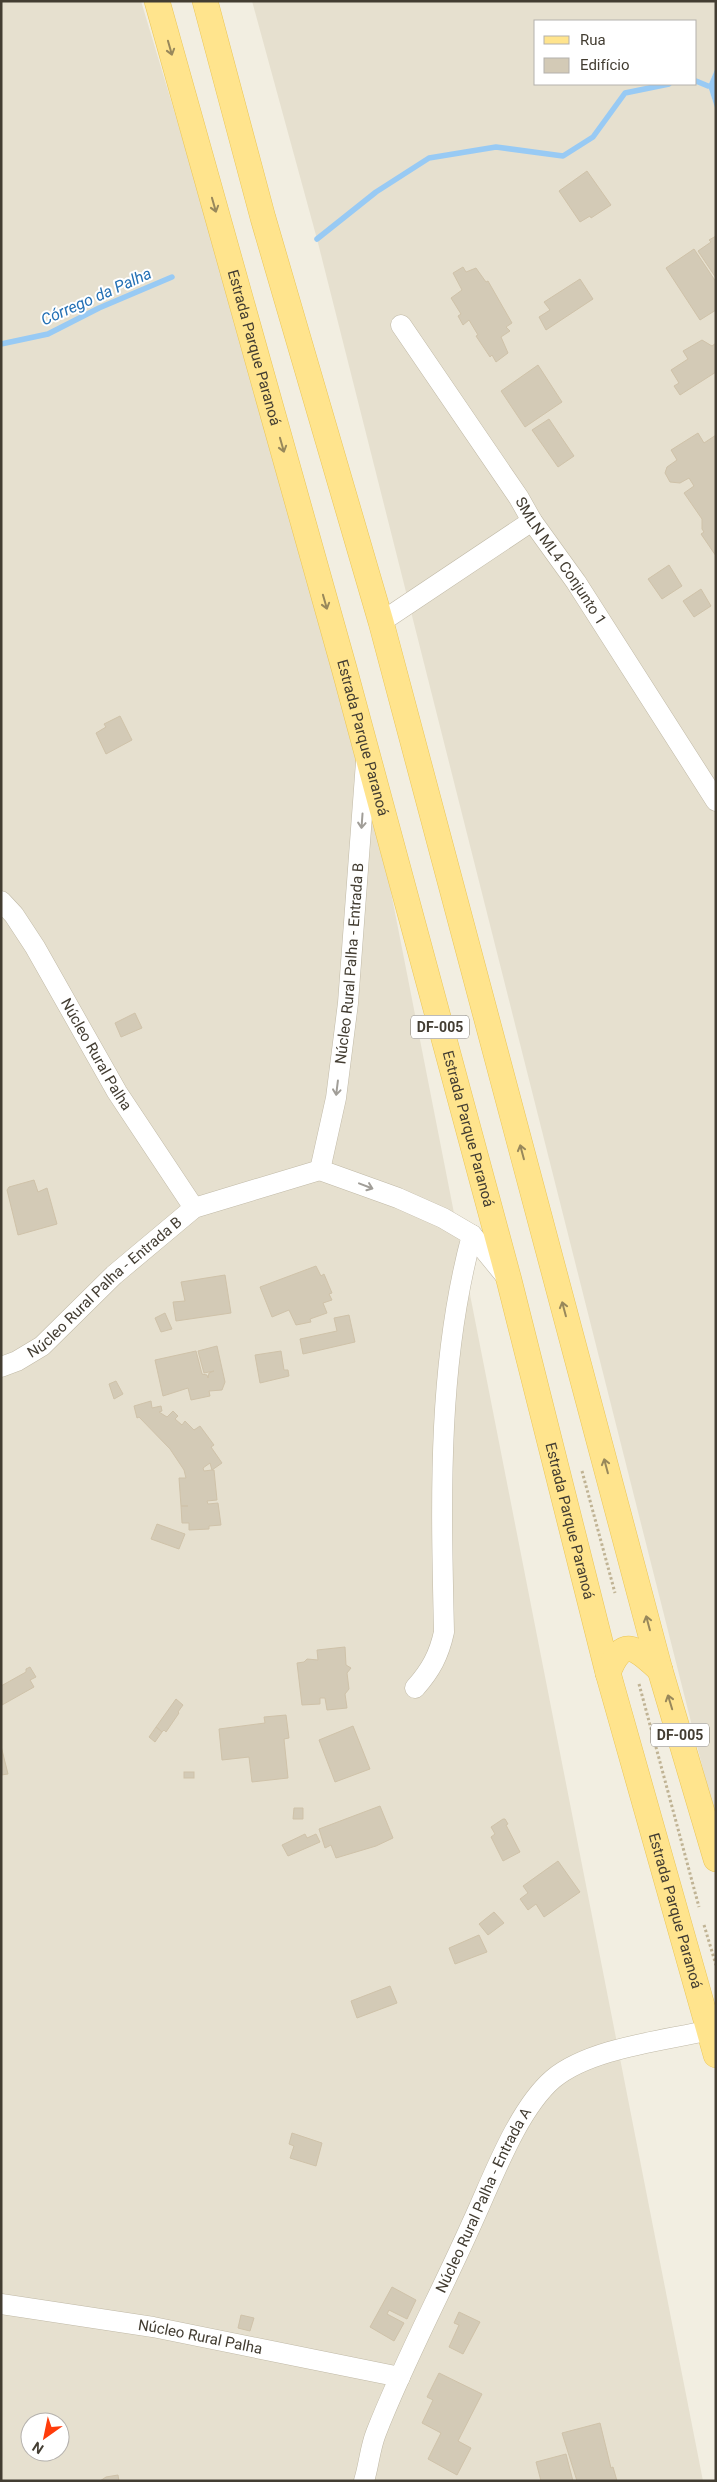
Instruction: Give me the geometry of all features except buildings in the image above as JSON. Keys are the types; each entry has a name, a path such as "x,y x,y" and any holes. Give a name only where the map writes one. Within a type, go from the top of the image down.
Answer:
{"main road":[{"name":"Estrada Parque Paranoá","path":"157,1 339,649 366,755 509,1280 608,1673 716,2055"},
{"name":"DF-005","path":"205,1 263,218 381,622 660,1670 716,1859"},
{"path":"608,1673 618,1653 627,1648 638,1650 660,1670"}],"street":[{"name":"SMLN ML4 Conjunto 1","path":"400,325 520,498 532,521 576,582 716,800"},
{"path":"381,622 532,521"},
{"name":"Núcleo Rural Palha - Entrada B","path":"1,1367 17,1361 42,1346 114,1275 194,1208 320,1170 336,1098 348,1003 366,755"},
{"name":"Núcleo Rural Palha","path":"1,901 14,914 36,947 117,1092 194,1208"},
{"path":"320,1170 398,1198 443,1218 472,1235 509,1280"},
{"path":"415,1688 431,1670 440,1653 444,1632 442,1478 448,1352 460,1281 472,1235"},
{"name":"Núcleo Rural Palha - Entrada A","path":"364,2481 376,2435 400,2377 513,2136 539,2092 576,2064 594,2056 710,2030"},
{"name":"Núcleo Rural Palha","path":"1,2304 153,2327 400,2377"}],"shaded area":[{"path":"1,1 141,1 356,714 703,2481 1,2481"},
{"path":"252,1 716,1 716,67 708,86 716,111 716,1821 317,239"}],"water":[{"path":"716,67 716,111 708,86"}],"waterway":[{"path":"697,81 708,86"},
{"path":"317,239 376,192 429,158 496,147 563,156 593,137 625,93 664,85"},
{"name":"Córrego da Palha","path":"1,344 48,334 99,308 172,277"}]}
